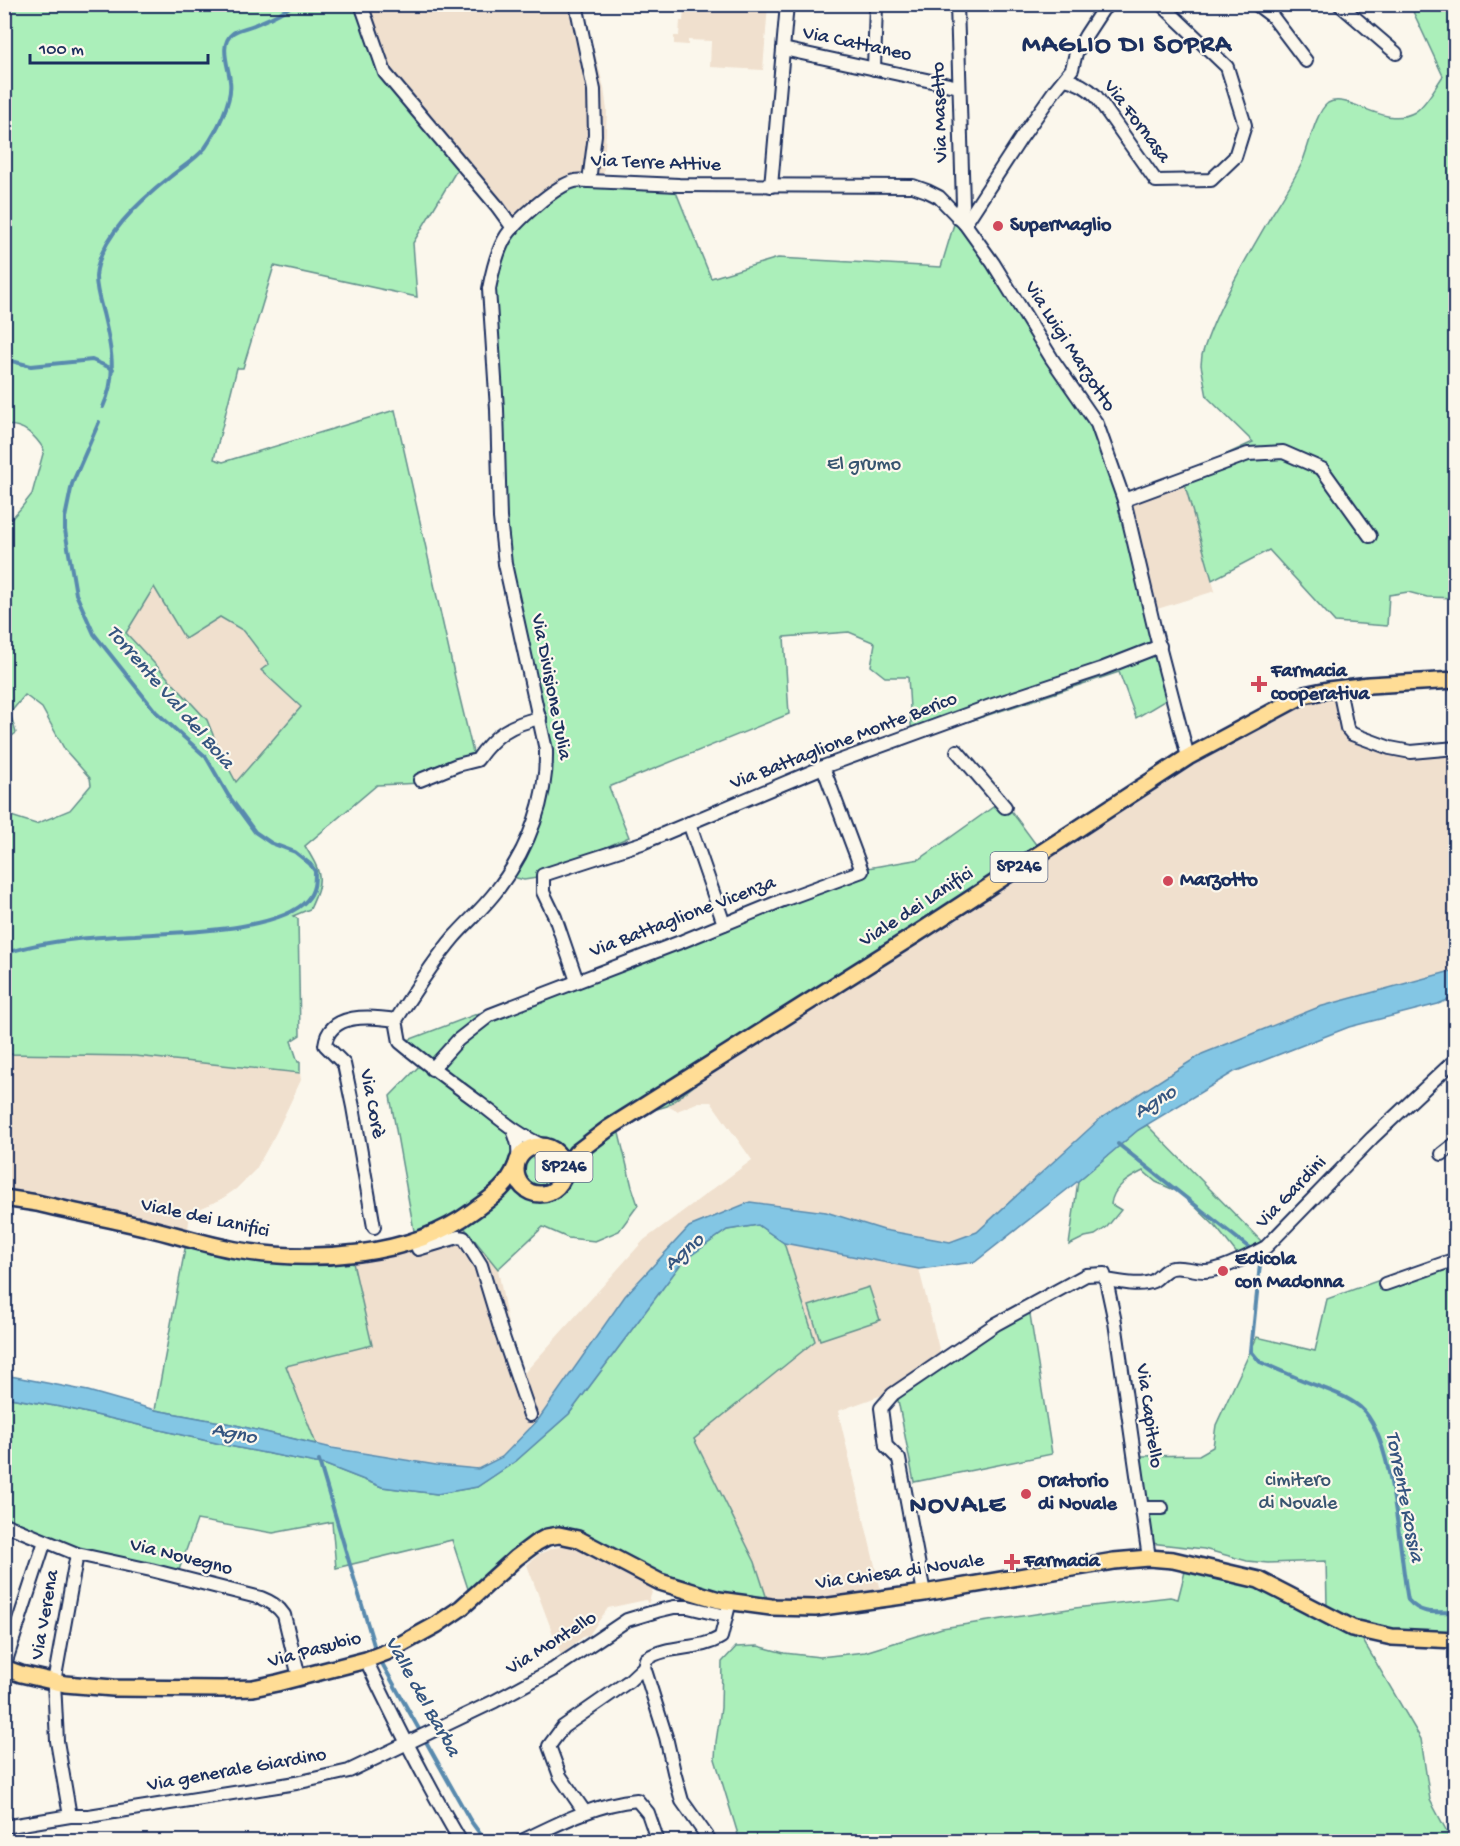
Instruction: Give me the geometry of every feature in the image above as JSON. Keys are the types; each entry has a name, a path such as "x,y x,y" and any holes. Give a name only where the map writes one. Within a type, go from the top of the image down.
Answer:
{"main road":[{"name":"Viale dei Lanifici","path":"4,1198 113,1220 236,1250 279,1255 321,1256 390,1247 416,1240 446,1228 517,1192 538,1195 552,1192 562,1182 565,1169 576,1154 609,1128 903,942 1188,757 1304,695 1339,689 1455,680"},
{"name":"Viale dei Lanifici","path":"465,1217 507,1185 521,1156 532,1148 565,1148 609,1128"},
{"name":"SP246","path":"549,1148 559,1155 565,1169"},
{"name":"SP246","path":"517,1164 516,1174 519,1182 531,1193"},
{"name":"Via Pasubio","path":"4,1667 54,1682 113,1688 253,1688 376,1656 436,1625 461,1608 536,1543 547,1537 559,1535 578,1539 660,1582 719,1600 728,1609"},
{"name":"Via Chiesa di Novale","path":"728,1609 815,1608 924,1593 1083,1566 1149,1558 1173,1560 1259,1581 1353,1628 1392,1637 1455,1640"}],"street":[{"path":"361,4 385,73 513,228"},
{"path":"576,4 594,90 595,135 589,181"},
{"path":"771,186 787,4"},
{"path":"874,69 876,4"},
{"name":"Via Masetto","path":"957,4 962,221"},
{"path":"962,221 1072,69 1076,53 1086,34 1103,9 1110,4"},
{"name":"Via Fornasa","path":"1065,79 1077,81 1096,96 1156,181 1211,180 1235,157 1245,125 1227,67 1161,4"},
{"path":"1256,4 1272,16 1306,61"},
{"path":"1340,4 1396,53"},
{"name":"Via Cattaneo","path":"783,49 959,87"},
{"name":"Via Terre Attive","path":"513,228 559,189 575,181 648,185 913,186 939,197 962,221"},
{"name":"Via Luigi Marzotto","path":"962,221 993,263 1052,359 1097,424 1124,500 1188,757"},
{"name":"Via Divisione Julia","path":"396,1020 422,980 454,938 501,886 524,848 536,819 547,772 546,750 506,564 500,518 497,409 489,289 504,240 513,228"},
{"path":"1124,500 1248,454 1283,452 1322,469 1370,536"},
{"name":"Via Battaglione Monte Berico","path":"577,981 555,917 543,892 543,875 642,843 822,767 1160,646"},
{"path":"1339,689 1347,728 1352,734 1390,748 1411,752 1455,748"},
{"path":"420,780 457,765 477,760 487,745 499,734 527,721 540,718"},
{"path":"957,751 1005,807"},
{"name":"Via Battaglione Vicenza","path":"432,1069 458,1040 490,1015 862,871 822,767"},
{"path":"689,823 724,924"},
{"name":"Via Corè","path":"374,1227 344,1064 325,1045 326,1034 338,1024 360,1017 396,1020"},
{"path":"396,1020 400,1042 432,1069 513,1130 549,1148"},
{"name":"Via Gardini","path":"924,1593 899,1459 886,1446 881,1408 893,1394 996,1324 1086,1275 1104,1274 1106,1280 1133,1284 1151,1282 1173,1267 1213,1270 1266,1247 1372,1138 1455,1059"},
{"path":"513,1130 519,1148 517,1164"},
{"path":"1442,1154 1455,1143"},
{"path":"416,1240 418,1249 461,1236 470,1247 481,1265 530,1415"},
{"path":"1385,1284 1455,1259"},
{"name":"Via Capitello","path":"1106,1280 1115,1322 1149,1558"},
{"path":"1142,1508 1162,1508"},
{"name":"Via Novegno","path":"4,1524 77,1554 151,1570 261,1598 272,1603 284,1615 299,1677"},
{"name":"Via Pasubio","path":"4,1667 45,1541"},
{"name":"Via Verena","path":"70,1816 57,1741 54,1682 77,1554"},
{"name":"Via Montello","path":"409,1742 495,1701 554,1669 627,1620 674,1607 728,1609"},
{"path":"711,1842 682,1801 666,1737 644,1667 646,1659 653,1655 668,1650 712,1643 721,1637 728,1609"},
{"path":"376,1656 409,1742 436,1800 461,1842"},
{"path":"584,1811 560,1776 549,1746 563,1727 629,1681 644,1667"},
{"name":"Via generale Giardino","path":"70,1816 89,1816 296,1783 349,1771 409,1742"},
{"path":"520,1842 584,1811 619,1802 638,1800 648,1813 658,1842"},
{"path":"4,1827 70,1816"}],"shaded area":[{"path":"360,5 582,5 604,88 607,111 603,184 518,227 394,79"},
{"path":"676,5 768,5 763,70 710,67 711,41 688,40 688,45 674,44 674,36 679,36 684,8 676,7"},
{"path":"1182,475 1215,591 1154,610 1127,494"},
{"path":"154,587 220,617 244,631 269,664 261,670 301,708 235,782 207,720 125,633"},
{"name":"Marzotto","path":"1337,690 1347,732 1386,748 1455,750 1455,970 1319,1007 1101,1118 977,1232 950,1242 883,1230 826,1212 689,1227 625,1296 538,1420 502,1457 478,1469 436,1465 316,1444 286,1365 372,1345 351,1254 463,1225 498,1269 518,1380 644,1240 752,1160 711,1102 699,1102 677,1111 667,1106 755,1040 1252,722"},
{"path":"5,1054 135,1056 300,1073 301,1080 256,1169 236,1189 220,1200 190,1213 187,1238 54,1205 5,1189"},
{"path":"784,1243 919,1269 942,1361 896,1390 838,1411 883,1599 769,1605 755,1562 693,1439 815,1341"},
{"path":"566,1546 578,1547 655,1583 648,1604 646,1600 608,1608 589,1635 583,1637 561,1655 527,1565 539,1554"}],"green space":[{"path":"4,5 360,5 394,79 461,163 413,243 417,297 274,266 243,368 237,368 214,459 223,462 395,410 476,765 423,783 377,785 305,846 318,870 319,883 310,909 293,916 298,919 300,1035 291,1041 298,1062 300,1062 300,1073 135,1056 5,1054 5,814 36,824 70,810 91,785 90,778 65,750 42,708 25,695 10,713 16,733 5,741 5,526 32,494 44,450 28,432 17,427 5,426","holes":["154,587 185,639 220,617 244,631 269,664 261,670 301,707 236,782 207,720 126,633"]},
{"path":"1410,5 1455,5 1455,598 1427,597 1408,592 1389,595 1387,626 1335,622 1269,550 1212,580 1182,475 1253,442 1207,397 1201,365 1202,355 1215,320 1233,284 1301,165 1323,108 1328,103 1346,102 1379,114 1403,116 1419,109 1443,76"},
{"name":"El grumo","path":"576,182 676,192 711,278 778,258 941,267 957,214 1095,415 1176,694 1136,718 1119,672 912,740 908,677 885,677 871,666 875,643 849,632 784,637 789,714 609,787 629,837 537,878 524,880 509,876 546,784 508,572 491,309 501,254 518,227 558,191"},
{"path":"1003,800 1043,854 755,1040 667,1106 616,1121 638,1205 619,1231 595,1241 568,1238 543,1227 498,1269 463,1226 416,1242 390,1096 425,1060 403,1042 856,870 920,859"},
{"path":"1147,1125 1267,1247 1242,1260 1216,1227 1181,1193 1156,1182 1143,1171 1118,1188 1111,1204 1121,1210 1107,1227 1095,1235 1069,1245 1078,1181"},
{"path":"758,1225 784,1243 815,1341 694,1439 755,1562 769,1605 733,1602 559,1536 524,1552 472,1601 452,1540 336,1568 332,1522 273,1533 197,1520 175,1581 113,1566 5,1522 4,1397 66,1408 229,1446 326,1465 382,1487 437,1494 477,1487 516,1461 569,1414 683,1261 727,1230"},
{"path":"187,1238 222,1245 351,1254 372,1345 286,1366 316,1444 231,1424 155,1410"},
{"name":"cimitero di Novale","path":"1455,1253 1455,1637 1355,1627 1421,1739 1430,1800 1452,1841 740,1841 715,1759 721,1708 722,1662 736,1647 758,1646 784,1653 820,1657 865,1652 942,1628 1075,1608 1170,1597 1178,1599 1189,1556 1250,1570 1327,1605 1326,1561 1268,1563 1247,1561 1204,1549 1150,1543 1141,1456 1199,1455 1213,1447 1216,1425 1257,1337 1315,1351 1327,1299"},
{"path":"869,1287 880,1320 820,1340 809,1306"},
{"path":"1029,1308 1052,1454 914,1482 896,1390"}],"water":[{"name":"Agno","path":"1455,970 1455,997 1438,1004 1349,1027 1234,1072 1138,1130 1078,1181 975,1262 919,1269 784,1243 758,1225 727,1230 683,1261 569,1414 516,1461 477,1487 437,1494 382,1487 326,1465 229,1446 66,1408 5,1397 5,1375 88,1391 155,1410 231,1424 332,1448 436,1465 478,1469 502,1457 538,1420 625,1296 689,1227 750,1202 826,1212 884,1230 950,1242 977,1232 1101,1118 1202,1054 1319,1007"}],"waterway":[{"name":"Torrente Val del Boia","path":"103,407 108,395 112,371 108,337 96,282 104,248 134,208 197,156 214,134 229,98 230,81 225,49 229,38 235,32 284,11 294,4"},
{"path":"4,359 31,366 92,360 113,369"},
{"name":"Torrente Val del Boia","path":"4,954 35,945 69,940 200,931 274,919 293,911 307,900 314,886 315,871 310,864 295,852 271,843 255,832 228,795 206,757 156,712 94,634 76,594 65,518 72,484 99,422"},
{"name":"Torrente Rossia","path":"1118,1144 1252,1250 1260,1264 1251,1351 1260,1362 1354,1402 1372,1422 1381,1443 1394,1498 1408,1600 1424,1611 1456,1612"},
{"name":"Valle del Barba","path":"319,1461 376,1652"},
{"name":"Valle del Barba","path":"379,1658 470,1820 486,1842"}],"place":[{"name":"SuperMaglio","path":"998,226"},
{"name":"Farmacia cooperativa","path":"1259,684"},
{"name":"Marzotto","path":"1168,881"},
{"name":"Edicola con Madonna","path":"1223,1271"},
{"name":"Oratorio di Novale","path":"1026,1494"},
{"name":"Farmacia","path":"1012,1562"}],"district":[{"name":"MAGLIO DI SOPRA","path":"1127,46"},
{"name":"NOVALE","path":"958,1506"}]}
